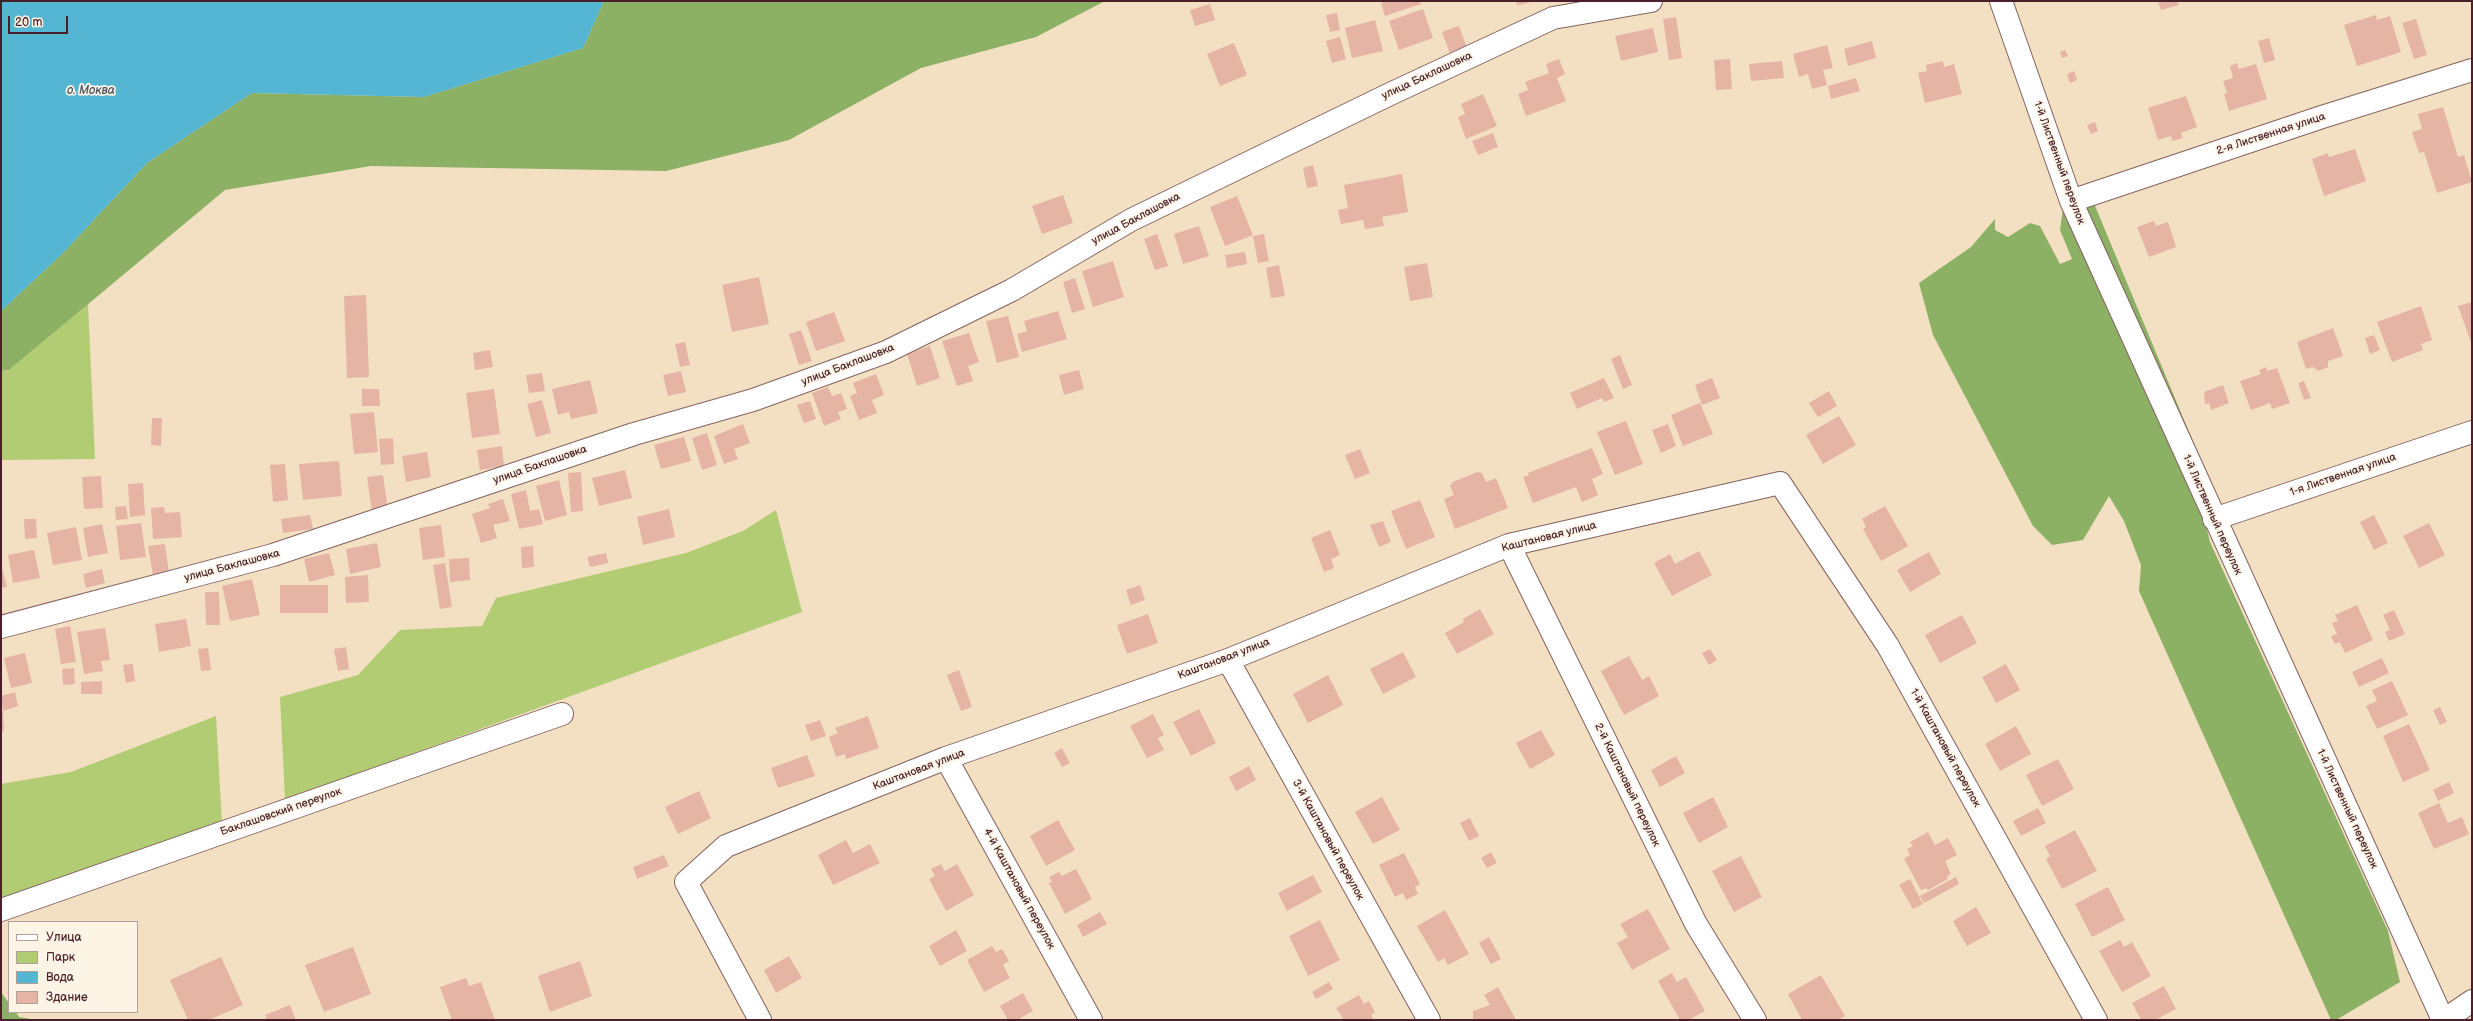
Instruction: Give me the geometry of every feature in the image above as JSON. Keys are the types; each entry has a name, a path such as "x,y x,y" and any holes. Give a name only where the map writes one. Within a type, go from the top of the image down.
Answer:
{"street":[{"name":"улица Баклашовка","path":"1,627 273,555 634,434 753,400 886,352 1012,290 1131,220 1388,95 1553,18 1652,1"},
{"name":"1-й Лиственный переулок","path":"2001,1 2071,201 2214,519 2444,1020"},
{"name":"2-я Лиственная улица","path":"2071,201 2314,119 2472,70"},
{"name":"1-я Лиственная улица","path":"2214,519 2472,432"},
{"name":"Каштановая улица","path":"760,1020 686,882 726,846 946,758 1228,660 1509,545 1780,483"},
{"name":"1-й Каштановый переулок","path":"1780,483 1888,646 2096,1020"},
{"name":"2-й Каштановый переулок","path":"1509,545 1696,924 1755,1020"},
{"name":"3-й Каштановый переулок","path":"1228,660 1429,1020"},
{"name":"Баклашовский переулок","path":"1,910 562,714"},
{"name":"4-й Каштановый переулок","path":"946,758 1091,1020"},
{"path":"2444,1020 2472,1001"}],"green space":[{"path":"604,1 1105,1 1036,37 921,68 789,140 666,171 371,166 225,190 9,370 1,371 1,311 62,254 147,163 252,93 424,97 583,48"},
{"path":"2093,201 2209,480 2203,513 2210,542 2388,931 2400,982 2336,1020 2331,1020 2139,591 2141,565 2124,521 2109,496 2083,540 2052,545 2033,526 1933,335 1919,283 1971,247 1995,219 1995,230 2008,237 2030,223 2040,226 2060,264 2072,259 2060,230 2063,208"},
{"path":"88,304 95,459 1,460 1,371 9,370"},
{"path":"776,510 802,612 285,800 280,697 358,675 400,630 482,626 496,598 686,553 743,531"},
{"path":"216,716 222,824 2,904 1,784 71,772"},
{"path":"1,992 8,1002 8,1013 17,1013 19,1017 37,1020 1,1020"}],"water":[{"name":"о. Моква","path":"1,1 604,1 583,48 424,97 252,93 147,163 62,254 1,311"}],"building":[{"path":"1386,1 1420,1 1421,4 1385,16 1381,3"},
{"path":"1516,1 1529,1 1529,3 1517,5"},
{"path":"2158,1 2177,1 2179,5 2161,10"},
{"path":"1210,4 1215,20 1195,26 1190,10"},
{"path":"1423,9 1433,38 1399,50 1389,21"},
{"path":"1337,13 1340,30 1330,32 1326,15"},
{"path":"2376,15 2377,20 2390,16 2401,52 2357,66 2344,25"},
{"path":"1676,17 1682,58 1669,60 1663,19"},
{"path":"2416,19 2427,55 2414,59 2402,23"},
{"path":"1375,20 1383,51 1352,58 1345,28"},
{"path":"1459,26 1467,48 1450,54 1442,32"},
{"path":"1653,28 1658,52 1621,61 1615,36"},
{"path":"1340,37 1346,59 1332,63 1326,41"},
{"path":"2269,38 2275,60 2264,63 2258,41"},
{"path":"1872,41 1876,58 1848,66 1844,49"},
{"path":"1234,43 1247,75 1220,86 1207,54"},
{"path":"1827,45 1833,68 1823,70 1827,85 1812,89 1808,74 1799,77 1793,54"},
{"path":"2065,50 2068,56 2062,58 2060,52"},
{"path":"1559,59 1565,74 1557,78 1566,101 1526,116 1518,94 1528,90 1525,82 1549,73 1546,64"},
{"path":"1730,59 1732,89 1716,90 1714,60"},
{"path":"1782,61 1784,78 1751,81 1749,64"},
{"path":"1943,61 1944,67 1954,64 1962,94 1925,103 1918,73 1927,71 1926,65"},
{"path":"2237,63 2239,69 2256,64 2267,99 2229,111 2224,94 2227,93 2223,81 2233,78 2230,66"},
{"path":"2074,71 2077,80 2070,83 2067,74"},
{"path":"1856,78 1860,91 1831,99 1828,86"},
{"path":"1483,94 1497,126 1466,139 1458,117 1465,114 1461,104"},
{"path":"2186,96 2197,127 2181,133 2183,138 2172,141 2171,136 2158,140 2148,108"},
{"path":"2443,107 2458,157 2464,155 2472,182 2437,193 2424,152 2419,153 2412,132 2422,129 2418,114"},
{"path":"2095,122 2098,131 2091,134 2087,125"},
{"path":"1493,133 1498,147 1478,155 1472,141"},
{"path":"2355,149 2366,181 2324,196 2312,159 2328,153 2329,157"},
{"path":"1313,165 1318,186 1307,188 1303,168"},
{"path":"1402,174 1408,212 1382,217 1384,226 1365,229 1363,220 1341,224 1338,210 1348,208 1344,185"},
{"path":"1063,195 1073,223 1042,234 1032,206"},
{"path":"1237,196 1253,235 1225,246 1210,207"},
{"path":"2154,221 2156,226 2168,222 2176,247 2149,257 2137,227"},
{"path":"1199,226 1209,256 1183,264 1174,234"},
{"path":"1157,234 1168,266 1155,270 1144,239"},
{"path":"1264,234 1269,261 1258,263 1253,236"},
{"path":"1245,252 1247,264 1227,268 1225,255"},
{"path":"1113,261 1124,297 1093,307 1082,271"},
{"path":"1427,263 1433,297 1410,301 1404,267"},
{"path":"1279,265 1285,296 1271,298 1266,268"},
{"path":"759,277 769,324 732,332 722,285"},
{"path":"1075,278 1085,309 1072,313 1063,282"},
{"path":"366,295 369,377 347,378 344,296"},
{"path":"2472,302 2472,345 2458,306"},
{"path":"2421,306 2432,340 2421,344 2423,350 2392,362 2377,322"},
{"path":"1058,311 1067,339 1022,352 1017,334 1027,331 1024,321"},
{"path":"834,312 845,341 816,351 806,322"},
{"path":"1008,316 1019,357 997,363 986,321"},
{"path":"2333,328 2343,356 2328,361 2328,367 2318,371 2313,367 2306,369 2297,342"},
{"path":"801,330 812,361 799,365 789,334"},
{"path":"969,333 979,362 968,366 973,381 957,386 942,341"},
{"path":"2374,335 2380,350 2370,354 2365,338"},
{"path":"685,342 690,365 680,367 675,344"},
{"path":"930,346 940,378 917,386 907,354"},
{"path":"490,350 493,367 475,370 473,353"},
{"path":"1620,355 1632,385 1623,389 1611,359"},
{"path":"2266,367 2267,371 2277,368 2290,403 2272,409 2270,403 2251,410 2240,381 2261,374 2259,370"},
{"path":"1079,370 1084,389 1064,395 1059,375"},
{"path":"681,371 686,392 668,396 663,375"},
{"path":"542,373 545,391 529,393 526,375"},
{"path":"876,374 884,395 872,400 877,413 859,420 850,396 857,393 853,383"},
{"path":"1604,378 1614,398 1604,402 1602,398 1577,409 1570,393"},
{"path":"1712,378 1720,398 1702,405 1695,385"},
{"path":"590,380 598,413 571,419 569,412 558,415 552,389"},
{"path":"2304,381 2311,398 2304,400 2298,383"},
{"path":"2223,385 2229,403 2211,410 2209,403 2205,404 2204,392"},
{"path":"828,387 832,396 841,393 847,409 838,412 841,419 824,426 812,393"},
{"path":"362,389 379,389 380,406 362,406"},
{"path":"494,389 500,434 472,438 466,393"},
{"path":"1829,391 1837,406 1818,417 1809,403"},
{"path":"542,400 551,433 536,437 527,404"},
{"path":"810,401 816,419 804,423 797,405"},
{"path":"1700,403 1713,434 1683,446 1671,415"},
{"path":"374,412 378,452 354,454 350,414"},
{"path":"1839,416 1856,445 1823,464 1806,435"},
{"path":"152,418 162,418 161,446 151,445"},
{"path":"1626,421 1643,464 1615,475 1597,432"},
{"path":"743,424 750,443 734,449 738,459 724,464 714,436"},
{"path":"1668,424 1676,446 1661,453 1652,430"},
{"path":"707,433 717,465 702,470 692,438"},
{"path":"684,437 691,461 661,469 654,445"},
{"path":"393,438 394,464 381,465 379,439"},
{"path":"502,446 504,466 480,470 477,450"},
{"path":"1592,448 1603,474 1592,479 1598,495 1582,502 1576,487 1533,503 1523,477 1529,475 1528,473"},
{"path":"1360,449 1370,473 1355,479 1345,455"},
{"path":"427,452 431,477 406,482 402,456"},
{"path":"339,461 342,496 303,500 299,464"},
{"path":"285,464 288,500 273,502 270,465"},
{"path":"625,470 632,498 599,506 592,478"},
{"path":"581,472 583,511 571,512 568,473"},
{"path":"1477,472 1482,473 1486,482 1496,478 1508,508 1455,529 1444,499 1454,495 1450,486 1453,482"},
{"path":"383,475 388,510 372,512 367,477"},
{"path":"101,476 103,508 84,509 82,477"},
{"path":"559,480 567,515 545,521 536,486"},
{"path":"143,483 145,515 130,517 128,484"},
{"path":"526,490 530,511 539,509 543,524 519,529 511,494"},
{"path":"503,499 510,521 493,525 497,538 481,543 472,514 490,508 488,504"},
{"path":"1420,500 1435,537 1406,549 1391,511"},
{"path":"126,506 128,519 116,520 115,507"},
{"path":"1885,506 1908,546 1881,561 1863,529 1866,527 1862,519"},
{"path":"164,507 165,513 180,512 182,537 153,539 151,508"},
{"path":"669,509 675,537 643,545 637,517"},
{"path":"310,515 313,529 283,533 281,519"},
{"path":"2374,515 2388,543 2374,550 2360,522"},
{"path":"24,519 36,519 37,538 25,539"},
{"path":"1383,521 1391,542 1379,547 1370,525"},
{"path":"141,523 146,557 120,560 116,526"},
{"path":"2429,523 2445,555 2419,568 2403,536"},
{"path":"102,524 108,553 88,557 83,528"},
{"path":"441,525 445,557 423,560 419,528"},
{"path":"76,527 82,560 53,565 47,533"},
{"path":"1330,530 1340,555 1331,559 1334,568 1324,572 1311,538"},
{"path":"377,543 381,567 350,574 346,549"},
{"path":"165,544 169,573 153,575 148,546"},
{"path":"533,546 534,567 522,568 521,547"},
{"path":"34,550 40,578 13,583 8,555"},
{"path":"1699,551 1712,575 1672,596 1654,563 1670,554 1675,564"},
{"path":"1929,552 1941,574 1910,592 1897,570"},
{"path":"329,553 335,575 309,582 304,559"},
{"path":"606,553 608,563 590,567 587,557"},
{"path":"469,558 470,580 450,582 449,559"},
{"path":"445,563 452,607 440,609 433,565"},
{"path":"1,564 7,587 1,588"},
{"path":"102,569 105,583 86,588 83,574"},
{"path":"368,575 369,602 346,603 345,577"},
{"path":"252,579 260,615 230,621 222,586"},
{"path":"280,585 328,585 328,613 280,613"},
{"path":"1140,585 1145,600 1131,605 1126,590"},
{"path":"205,592 219,592 220,625 206,625"},
{"path":"2357,605 2373,640 2345,653 2340,642 2335,644 2331,636 2337,634 2332,623 2338,621 2335,615"},
{"path":"1480,609 1494,634 1457,654 1445,633 1464,622 1463,619"},
{"path":"2394,610 2405,634 2389,641 2385,632 2390,630 2383,615"},
{"path":"1148,614 1158,643 1127,654 1117,625"},
{"path":"1962,615 1977,643 1940,663 1925,635"},
{"path":"186,619 191,646 159,652 155,624"},
{"path":"70,626 76,662 61,664 55,629"},
{"path":"105,628 110,660 101,661 103,671 84,674 77,632"},
{"path":"346,647 349,669 338,671 334,649"},
{"path":"208,648 211,670 201,671 198,649"},
{"path":"1710,649 1717,660 1709,665 1702,653"},
{"path":"1403,652 1416,677 1383,694 1370,669"},
{"path":"25,653 32,683 11,688 4,658"},
{"path":"1629,656 1642,680 1649,676 1659,696 1624,715 1601,671"},
{"path":"2382,658 2389,673 2359,687 2352,672"},
{"path":"133,664 135,681 126,683 123,665"},
{"path":"2006,664 2020,690 1996,703 1982,677"},
{"path":"74,668 75,684 63,685 62,669"},
{"path":"959,670 972,707 961,711 947,675"},
{"path":"1328,675 1343,705 1308,723 1293,694"},
{"path":"102,681 102,694 81,694 81,682"},
{"path":"2392,681 2408,715 2377,729 2366,706 2377,701 2372,690"},
{"path":"15,692 18,706 3,711 1,696"},
{"path":"2440,707 2447,722 2440,725 2433,710"},
{"path":"1199,709 1216,743 1191,756 1173,722"},
{"path":"1,711 3,711 4,731 1,732"},
{"path":"1153,714 1164,735 1158,738 1164,750 1147,758 1130,726"},
{"path":"868,716 879,748 846,759 845,754 836,757 829,737 838,733 835,728"},
{"path":"820,720 826,736 811,741 805,725"},
{"path":"2409,724 2430,770 2403,782 2383,736"},
{"path":"2016,726 2031,754 2000,771 1985,744"},
{"path":"1541,730 1555,755 1530,769 1516,743"},
{"path":"1062,748 1070,763 1062,767 1054,753"},
{"path":"807,755 815,776 778,788 771,768"},
{"path":"1676,756 1685,773 1660,787 1651,770"},
{"path":"2058,759 2074,789 2042,806 2026,775"},
{"path":"1249,766 1256,780 1236,791 1229,777"},
{"path":"2449,782 2454,793 2438,801 2433,790"},
{"path":"699,791 711,818 678,834 665,807"},
{"path":"1382,797 1400,830 1373,844 1355,812"},
{"path":"1713,797 1728,827 1699,843 1683,813"},
{"path":"2439,803 2448,823 2462,817 2469,834 2434,849 2418,813"},
{"path":"2038,808 2046,823 2021,836 2013,821"},
{"path":"1470,818 1479,836 1469,841 1460,823"},
{"path":"1058,820 1075,850 1046,866 1030,836"},
{"path":"2075,830 2097,871 2062,889 2046,859 2050,856 2045,846"},
{"path":"1928,832 1935,845 1948,838 1957,855 1945,861 1951,874 1947,876 1948,879 1928,890 1926,888 1921,890 1904,859 1910,855 1907,849 1913,846 1910,842"},
{"path":"846,840 853,853 870,844 880,863 833,885 818,855"},
{"path":"1491,852 1497,863 1487,868 1481,858"},
{"path":"1404,853 1420,884 1415,887 1418,894 1406,900 1403,893 1395,897 1379,865"},
{"path":"664,855 669,866 637,879 633,867"},
{"path":"1741,856 1762,897 1734,912 1712,871"},
{"path":"941,864 945,871 957,864 974,895 946,911 929,879 935,876 931,869"},
{"path":"1076,869 1092,899 1065,914 1049,883 1052,882 1049,877 1059,872 1062,876"},
{"path":"1313,875 1322,892 1287,911 1278,893"},
{"path":"1956,877 1959,884 1924,903 1920,896"},
{"path":"1910,879 1923,904 1913,909 1899,885"},
{"path":"2108,887 2125,920 2092,937 2075,904"},
{"path":"1976,907 1991,933 1967,946 1953,921"},
{"path":"1648,909 1670,949 1632,970 1617,943 1628,937 1620,924"},
{"path":"1445,910 1469,954 1448,965 1444,958 1438,962 1417,926"},
{"path":"1100,912 1107,924 1083,937 1077,925"},
{"path":"1320,920 1340,960 1308,976 1289,936"},
{"path":"956,930 967,951 940,966 929,946"},
{"path":"1489,937 1501,959 1491,964 1479,943"},
{"path":"2120,940 2124,947 2132,942 2151,976 2122,992 2099,951"},
{"path":"992,946 996,952 1002,949 1009,961 1003,965 1010,978 984,992 967,960"},
{"path":"353,947 371,994 324,1012 305,965"},
{"path":"789,956 802,978 776,993 764,970"},
{"path":"221,957 243,1005 209,1020 188,1020 170,980"},
{"path":"580,961 592,996 550,1012 538,976"},
{"path":"1672,973 1677,982 1686,977 1705,1011 1688,1020 1680,1020 1658,981"},
{"path":"1821,975 1845,1016 1838,1020 1802,1020 1788,994"},
{"path":"466,978 469,986 481,982 495,1020 452,1020 440,987"},
{"path":"1329,982 1333,989 1316,999 1312,992"},
{"path":"2164,986 2176,1009 2155,1020 2141,1020 2132,1003"},
{"path":"1498,987 1516,1020 1473,1020 1473,1011 1490,1005 1484,995"},
{"path":"1023,993 1033,1011 1017,1020 1008,1020 1000,1006"},
{"path":"1359,995 1364,1004 1369,1001 1375,1012 1371,1015 1373,1020 1344,1020 1336,1008"},
{"path":"290,1005 296,1020 267,1020 265,1015"}]}
